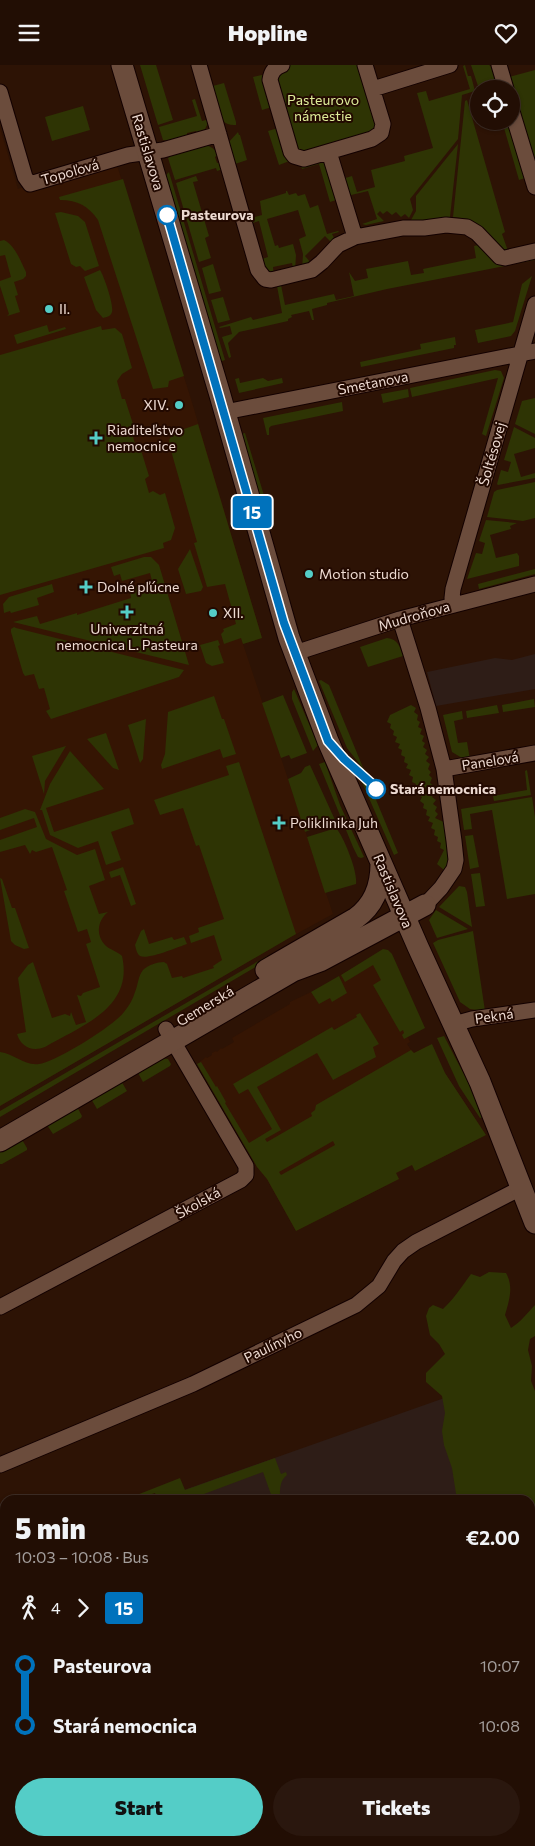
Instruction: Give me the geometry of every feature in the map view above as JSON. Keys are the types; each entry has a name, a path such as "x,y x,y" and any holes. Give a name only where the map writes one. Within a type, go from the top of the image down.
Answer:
{"street":[{"name":"Rastislavova","path":"122,65 225,412 271,577 295,653 328,741 381,863 394,917 418,947 454,1023 530,1205"},
{"path":"199,65 258,270 265,279 271,280 312,270 338,245 355,237 403,228 450,225 467,227 473,229 500,257 505,258 535,251"},
{"path":"282,65 270,74 270,79 291,152 294,156 304,159 372,139 381,133 382,123 365,65"},
{"path":"373,89 450,65"},
{"path":"499,65 503,80"},
{"name":"Topoľová","path":"0,91 25,177 30,184 128,155 148,153"},
{"path":"518,130 535,187"},
{"path":"148,153 219,134"},
{"path":"329,152 355,237"},
{"name":"Šoltésovej","path":"454,605 452,593 528,352 535,304"},
{"name":"Smetanova","path":"225,412 528,352"},
{"name":"Mudroňova","path":"295,653 400,619 535,584"},
{"path":"394,917 404,907 409,909 425,905 441,888 455,864 454,841 444,769 428,708 400,619"},
{"name":"Panelová","path":"444,769 535,753"},
{"name":"Gemerská","path":"0,1141 356,918 367,909 373,900 379,882 381,863"},
{"name":"Rastislavova","path":"418,947 416,920 419,912 425,905"},
{"name":"Rastislavova","path":"356,918 394,917"},
{"name":"Gemerská","path":"0,1125 293,971 320,961 368,936 394,917"},
{"name":"Gemerská","path":"368,936 380,933 394,934 409,940 418,947"},
{"name":"Pekná","path":"454,1023 535,1010"},
{"name":"Školská","path":"0,1307 166,1221 246,1175 246,1166 169,1035"},
{"name":"Paulínyho","path":"0,1465 193,1384 356,1305 379,1286 394,1261 403,1251 416,1242 530,1205"}],"shaded area":[{"name":"Univerzitná nemocnica L. Pasteura","path":"0,128 18,189 115,159 191,399 262,638 243,644 333,914 0,1106"},
{"path":"535,654 535,689 436,706 427,672 495,658 512,660"},
{"path":"372,957 410,1042 407,1044 414,1053 427,1046 486,1135 415,1171 412,1165 396,1173 399,1179 296,1231 267,1179 257,1167 197,1064 212,1055 212,1053 234,1042 232,1038 290,1004 290,1002 311,992 313,995 341,979 339,976"},
{"path":"450,1396 477,1495 186,1495 184,1490"}],"green space":[{"path":"140,65 156,65 173,120 158,125"},
{"name":"Pasteurovo námestie","path":"282,65 365,65 383,128 298,158 271,74"},
{"path":"465,65 468,76 471,76 470,89 463,66"},
{"path":"471,65 489,65 492,67 496,80 476,80"},
{"path":"535,70 535,160 520,112 520,80 510,80 509,77"},
{"path":"266,74 272,107 262,110 253,77"},
{"path":"224,83 236,125 229,125 224,122 214,106 209,87"},
{"path":"470,89 470,93 462,95 458,139 410,199 413,210 409,218 405,214 401,217 396,212 392,215 387,211 383,214 380,211 377,214 384,221 366,225 362,224 377,219 368,191 347,196 342,179 352,176 357,192 375,187 371,170 405,161 404,156 433,148 417,93 426,91 429,101"},
{"path":"195,99 202,121 210,119 205,129 197,135 196,131 187,133 187,138 163,140 159,127 197,116 192,100"},
{"path":"467,100 470,110 470,130 476,130 505,232 502,234 508,251 504,253 462,221 461,218 453,217 465,101"},
{"path":"83,106 90,130 52,141 45,117"},
{"path":"278,128 292,160 279,165 268,131"},
{"path":"505,130 511,130 525,178 519,180"},
{"path":"238,132 247,160 232,165 228,143"},
{"path":"458,144 450,217 422,221 416,225 411,220 416,211 416,196"},
{"path":"205,145 216,151 218,155 215,157 217,163 221,162 223,169 217,171 216,168 175,180 168,158 173,154"},
{"path":"322,159 326,161 339,199 330,202 319,164 302,169 300,163"},
{"path":"169,172 225,360 220,362 166,175"},
{"path":"196,176 198,181 193,182 209,236 205,238 211,258 199,262 176,183"},
{"path":"123,179 184,376 169,381 168,387 153,389 98,220 82,205 72,201 60,200 59,197"},
{"path":"286,191 289,195 296,193 298,196 305,194 310,208 318,205 327,234 339,232 332,234 334,238 332,243 325,236 305,256 312,264 302,270 303,254 299,239 306,236 298,210 267,219 275,246 278,245 279,248 293,244 296,255 295,272 292,263 273,267 274,276 269,275 259,260 268,257 259,221 249,224 248,219 262,215 260,201 286,193"},
{"path":"61,212 78,216 85,222 99,266 85,271 80,266 76,267 71,264 55,213"},
{"path":"4,240 14,250 26,272 26,276 23,279 14,282 18,295 15,296 20,312 7,316 9,314 0,286 0,281 11,277 5,255 0,256 0,241"},
{"path":"483,244 493,256 535,254 535,260 387,289 327,303 327,305 312,309 314,320 312,320 309,311 291,315 292,317 288,321 239,332 228,343 231,357 229,358 222,337 232,334 230,326 219,327 251,317 253,320 282,313 277,286 281,285 285,305 334,294 336,300 354,296 349,272 355,281 368,278 366,269 408,261 411,275 424,273 423,269 476,258 474,246"},
{"path":"213,264 221,291 209,294 202,268"},
{"path":"100,270 112,303 111,314 103,318 96,310 84,277"},
{"path":"532,276 515,331 511,336 478,343 475,330 513,322 522,284"},
{"path":"223,297 230,320 218,323 211,300"},
{"path":"47,325 49,332 65,327 66,329 17,344 14,335"},
{"path":"101,326 102,330 115,328 122,334 132,368 122,374 117,381 122,399 125,399 133,424 131,429 135,444 140,447 149,476 145,479 149,493 153,491 160,495 165,493 175,528 171,540 163,543 164,548 0,595 0,355"},
{"path":"455,337 456,345 454,345 454,348 361,367 360,362 421,349 420,344"},
{"path":"495,370 501,371 504,378 486,436 482,434 498,378 412,397 410,388"},
{"path":"239,378 240,383 263,378 268,381 282,378 283,383 239,393 235,379"},
{"path":"408,389 409,397 383,403 381,394"},
{"path":"535,398 535,434 515,424 522,401"},
{"path":"342,402 343,411 271,426 269,428 269,435 267,435 263,418"},
{"path":"198,424 262,638 243,644 241,638 224,644 221,634 224,631 223,629 236,624 225,584 207,587 194,543 197,542 170,447 169,440 173,433"},
{"path":"514,427 535,438 535,448 514,454 521,477 535,473 535,478 498,485 501,470 508,472 511,462 504,460"},
{"path":"245,433 273,525 269,527 241,434"},
{"path":"535,482 535,518 523,521 487,517 494,492"},
{"path":"486,520 517,523 510,526 511,529 490,535 496,558 517,553 519,556 519,566 467,579 476,553 482,554 485,543 479,541"},
{"path":"190,549 203,587 201,591 186,594 178,569"},
{"path":"144,557 151,557 159,565 189,665 13,622 37,616 40,624 77,613 77,615 131,598 130,591 134,590 134,587 152,581 150,573 122,581 120,574 114,576 111,567"},
{"path":"535,569 535,574 479,589 478,584"},
{"path":"52,584 54,592 37,598 39,605 11,613 10,611 4,613 3,604 9,597"},
{"path":"14,627 184,670 179,677 51,719 46,711 50,709 44,688 39,689 34,674 25,676 23,673 11,632 11,629"},
{"path":"387,638 396,642 403,656 368,667 360,647"},
{"path":"218,640 220,645 218,646 224,663 212,666 206,663 200,645"},
{"path":"321,680 329,685 364,770 347,748 319,681"},
{"path":"294,689 318,745 313,751 292,699"},
{"path":"283,695 307,753 291,759 289,755 281,758 262,703"},
{"path":"214,696 236,754 223,758 220,749 162,769 168,712"},
{"path":"534,699 535,707 503,712 502,705"},
{"path":"411,705 416,708 414,712 418,715 417,720 420,722 418,727 422,729 420,734 424,736 422,741 425,743 423,747 427,750 425,754 429,757 426,761 430,764 428,769 431,772 429,775 432,778 430,783 434,786 431,790 435,793 432,797 436,800 433,804 437,807 435,811 438,814 435,818 446,823 451,845 447,869 444,870 437,864 444,850 440,848 441,843 437,841 438,837 434,835 435,830 431,828 433,823 428,821 430,817 426,815 427,810 423,808 424,804 420,801 422,797 417,795 419,790 415,788 416,784 412,782 413,777 409,775 411,770 406,768 408,764 404,762 405,757 401,755 402,750 398,748 400,744 395,742 397,737 393,735 394,731 390,728 391,724 387,722 390,715"},
{"path":"497,705 499,713 467,718 466,711"},
{"path":"462,711 463,719 454,721 458,743 467,742 470,760 452,752 443,715"},
{"path":"146,719 143,759 140,763 128,725"},
{"path":"106,733 119,770 113,768 87,739"},
{"path":"66,746 45,781 44,794 32,756"},
{"path":"70,751 104,789 46,808 54,832 129,808 134,824 111,832 121,860 106,865 98,841 78,848 50,835 42,810 40,810 50,784"},
{"path":"239,762 296,934 0,1106 0,1052 24,1062 39,1064 47,1062 84,1043 118,1018 131,1002 140,975 147,967 164,962 167,964 172,978 182,976 183,978 214,968 213,966 222,960 214,935 191,943 189,936 199,932 198,928 224,919 199,845 196,846 183,808 160,815 154,800 229,775 226,766"},
{"path":"325,762 340,805 364,857 358,857 353,847 319,764"},
{"path":"310,765 335,820 305,832 288,779 301,773 305,767"},
{"path":"527,770 531,795 494,801 493,796 527,790 525,771"},
{"path":"361,780 372,790 398,853 394,855"},
{"path":"532,797 535,817 535,894 507,899 492,810 470,814 472,829 464,830 461,809"},
{"path":"25,809 35,812 46,839 77,855 95,849 105,880 89,886 99,914 108,912 100,923 99,932 105,945 122,956 124,974 120,989 102,1013 45,1047 36,1049 31,1049 24,1045 17,1034 26,1032 18,978 28,965 33,962 52,1018 65,1014 70,1016 71,1012 76,1025 86,1022 77,995 81,996 83,993 100,987 86,944 91,942 87,929 78,932 64,891 67,890 52,847 36,852 32,850 30,854 25,845 0,852 0,840 37,827 34,818 0,830 0,818"},
{"path":"336,828 350,855 355,871 356,884 325,893 307,837"},
{"path":"473,835 479,867 470,869 465,836"},
{"path":"123,867 136,904 131,906 120,875 111,878 109,872"},
{"path":"480,873 485,906 476,907 471,874"},
{"path":"0,878 12,908 15,908 29,948 24,949 11,941"},
{"path":"459,886 465,887 467,892 472,927 439,907"},
{"path":"436,910 468,929 437,938 429,920"},
{"path":"144,929 149,944 172,937 174,940 184,937 187,944 156,955 140,956 135,945 141,931"},
{"path":"473,931 485,1011 470,1009 460,1002 433,943"},
{"path":"383,949 388,950 392,954 425,1028 404,1039 402,1035 404,1033 403,1030 400,1032 373,985 381,980 373,965 345,982 341,975"},
{"path":"267,956 269,959 0,1117 0,1111"},
{"path":"339,976 347,993 332,1002 330,998 319,1004 311,992"},
{"path":"360,1013 379,1044 373,1047 376,1057 333,1080 317,1053 257,1087 281,1130 265,1139 267,1142 312,1116 311,1113 315,1110 316,1105 411,1050 414,1053 432,1044 445,1073 486,1135 415,1171 412,1165 396,1173 399,1179 296,1231 267,1179 257,1167 197,1064 201,1062 217,1086 249,1143 272,1129 248,1089 239,1094 233,1084 332,1027 334,1030 357,1017 356,1015","holes":["333,1141 335,1145 281,1175 279,1172"]},
{"path":"444,1036 484,1117 480,1118 459,1086 437,1038"},
{"path":"161,1058 168,1059 171,1064 170,1066 143,1082 137,1071"},
{"path":"120,1079 127,1091 97,1109 90,1097"},
{"path":"76,1105 82,1116 81,1118 53,1134 47,1125"},
{"path":"21,1138 27,1150 0,1164 0,1150"},
{"path":"489,1272 506,1273 510,1283 510,1294 505,1315 511,1328 535,1305 535,1336 530,1339 528,1350 532,1366 531,1381 535,1391 535,1495 456,1495 452,1468 444,1445 442,1431 445,1413 442,1396 426,1382 426,1373 445,1354 430,1335 426,1316 429,1308 433,1305 443,1309 471,1274 480,1277"},
{"path":"275,1458 281,1474 286,1472 287,1475 281,1483 280,1495 271,1495 263,1472 201,1495 156,1495 155,1493 137,1495 180,1478 185,1490"}],"bus line":[{"name":"15","path":"167,215 284,623 328,741 376,789"}],"place":[{"name":"Pasteurova","path":"167,215"},
{"name":"II.","path":"49,309"},
{"name":"XIV.","path":"179,405"},
{"name":"Riaditeľstvo nemocnice","path":"96,438"},
{"name":"Motion studio","path":"309,574"},
{"name":"Dolné pľúcne","path":"86,587"},
{"name":"Univerzitná nemocnica L. Pasteura","path":"127,612"},
{"name":"XII.","path":"213,613"},
{"name":"Stará nemocnica","path":"376,789"},
{"name":"Poliklinika Juh","path":"279,823"}]}
